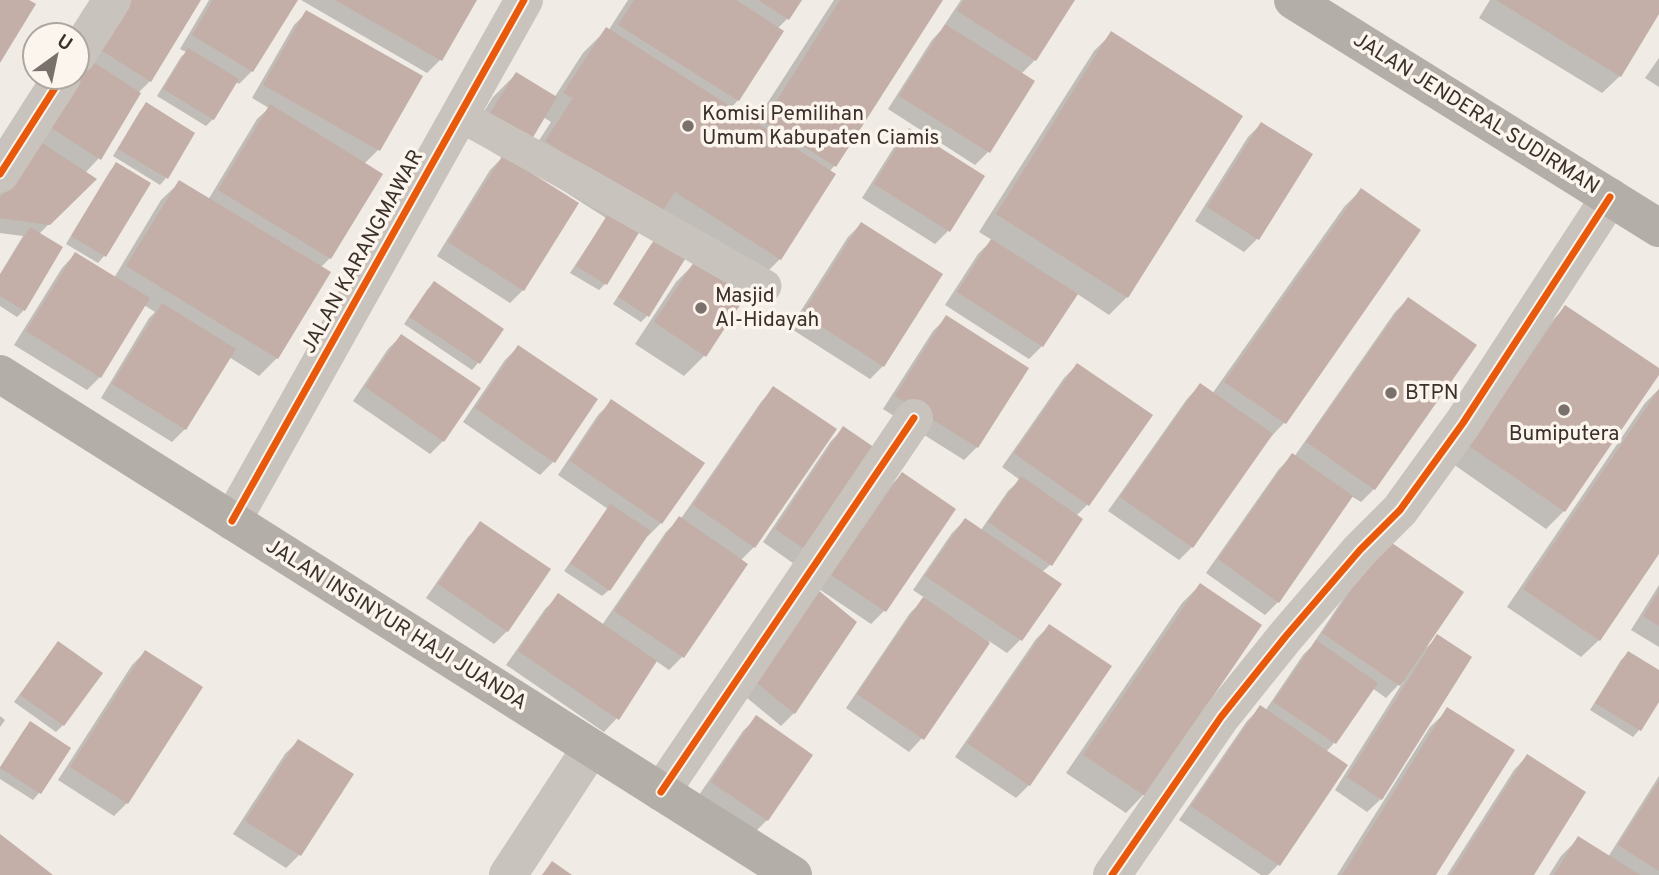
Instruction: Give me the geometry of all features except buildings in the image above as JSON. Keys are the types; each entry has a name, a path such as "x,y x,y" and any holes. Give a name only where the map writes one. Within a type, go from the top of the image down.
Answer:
{"highway":[{"name":"JALAN JENDERAL SUDIRMAN","path":"1293,0 1659,228"},
{"name":"JALAN INSINYUR HAJI JUANDA","path":"0,374 793,875"}],"street":[{"path":"91,33 112,0"},
{"name":"JALAN KARANGMAWAR","path":"232,521 524,0"},
{"path":"0,174 53,91"},
{"path":"1112,875 1221,717 1360,550 1400,510 1463,423 1610,197"},
{"path":"661,792 914,418"},
{"path":"509,875 591,748"}],"lane":[{"path":"459,115 765,286"}],"cycle path":[{"path":"232,521 524,0"},
{"path":"0,174 53,91"},
{"path":"1112,875 1221,717 1360,550 1400,510 1463,423 1610,197"},
{"path":"661,792 914,418"}],"place":[{"name":"Komisi Pemilihan Umum Kabupaten Ciamis","path":"688,126"},
{"name":"Masjid Al-Hidayah","path":"701,308"},
{"name":"BTPN","path":"1391,393"},
{"name":"Bumiputera","path":"1564,410"}]}
